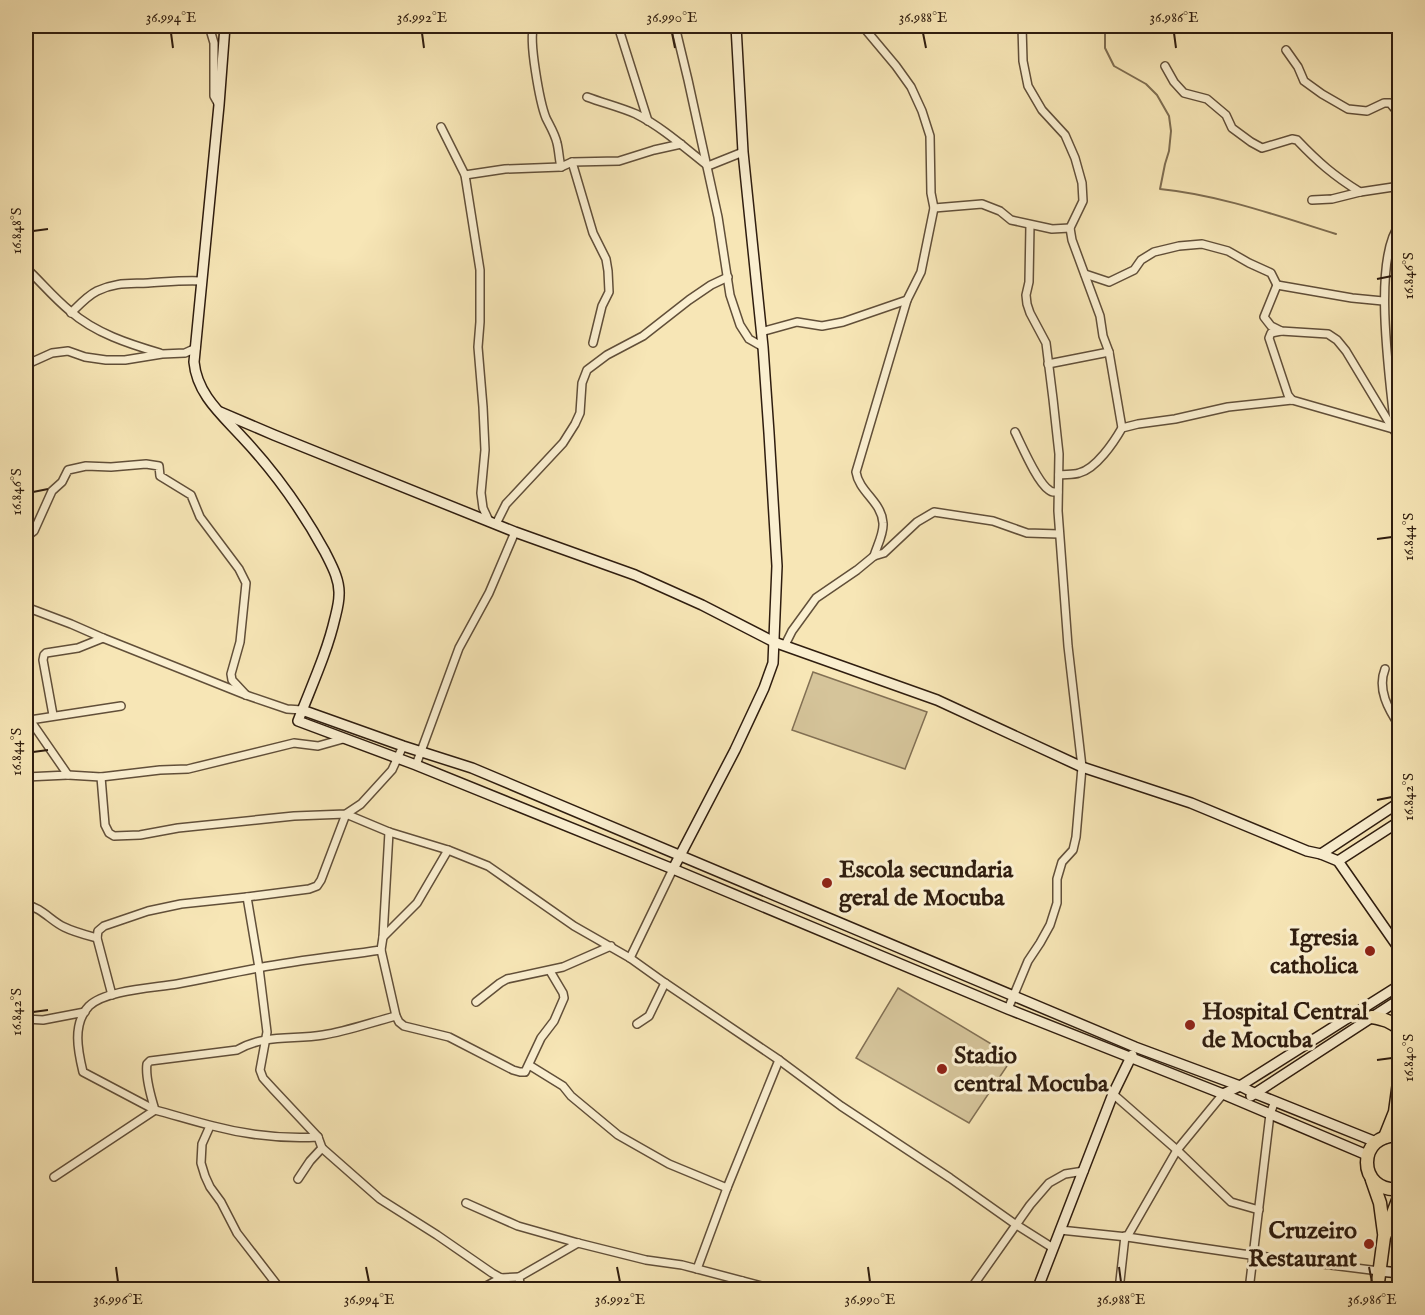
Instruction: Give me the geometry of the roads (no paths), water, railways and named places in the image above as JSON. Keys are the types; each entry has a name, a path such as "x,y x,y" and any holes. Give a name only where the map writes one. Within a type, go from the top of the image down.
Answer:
{"highway":[{"path":"1372,1017 1392,1023 1400,1030"},
{"path":"1384,1237 1380,1203 1366,1169 1367,1155 1370,1148 1380,1139 1395,1112 1400,1075"},
{"path":"1380,1139 1400,1136"},
{"path":"1372,1180 1381,1187 1391,1190 1400,1189"},
{"path":"1377,1290 1384,1237 1400,1195"}],"street":[{"path":"209,26 214,43 214,96 219,105"},
{"path":"225,26 194,362 201,389 217,411 282,484 336,573 340,594 330,639 298,721"},
{"path":"534,26 532,42 541,101 557,143 561,166"},
{"path":"618,26 648,121"},
{"path":"675,26 708,166 730,296 740,325 749,339 763,347"},
{"path":"630,958 735,750 773,663 777,566 763,347 743,152 736,26"},
{"path":"857,26 865,29 896,66 911,87 922,111 930,136 931,193 934,208 921,272 907,300 856,472 857,478 881,513 884,525 874,556"},
{"path":"1022,26 1023,61 1028,86 1042,110 1065,135 1082,183 1083,201 1070,228 1072,240 1100,316 1103,336 1109,352 1122,428 1112,444 1088,469 1080,473 1059,475"},
{"path":"1286,50 1298,67 1304,81 1348,109 1367,111 1389,103 1400,115"},
{"path":"1165,66 1174,82 1184,93 1207,99 1226,115 1232,128 1251,142 1262,148 1297,140 1337,178 1360,192"},
{"path":"587,97 648,121 708,166"},
{"path":"441,127 465,175 480,270 478,347 485,450 481,493 483,508 493,522"},
{"path":"465,175 505,169 561,166 572,162 619,161 681,144"},
{"path":"708,166 743,152"},
{"path":"572,162 593,232 606,259 608,271 609,292 602,306 593,343"},
{"path":"1312,200 1332,199 1400,186"},
{"path":"934,208 982,204 1000,211 1011,220 1052,229 1070,228"},
{"path":"1394,430 1383,301 1387,252 1396,228 1400,224"},
{"path":"1008,1009 1028,961 1050,925 1057,903 1057,879 1062,862 1073,849 1076,837 1082,767 1068,646 1059,534 1056,420 1046,343 1030,313 1026,296 1029,282 1030,225"},
{"path":"1085,274 1109,282 1134,270 1141,260 1154,252 1179,246 1202,244 1228,251 1271,273 1277,285 1264,317 1271,326 1281,331"},
{"path":"26,268 71,313 111,336 162,354"},
{"path":"493,522 506,504 563,443 575,424 580,412 582,383 587,370 607,355 644,336 689,300 728,277"},
{"path":"71,313 97,291 122,283 201,281"},
{"path":"1277,285 1383,301"},
{"path":"761,332 797,322 822,326 843,322 907,300"},
{"path":"1292,400 1288,395 1269,338 1271,333 1281,331 1328,334 1337,340 1346,351 1394,430 1400,447"},
{"path":"26,367 52,353 68,351 85,357 125,360 185,353 196,348"},
{"path":"1048,364 1109,352"},
{"path":"1122,428 1228,407 1292,400 1394,430"},
{"path":"217,411 515,532 634,575 702,605 774,642 937,700 1082,767 1191,803 1307,851 1338,861 1400,951"},
{"path":"1014,432 1030,464 1047,489 1051,492 1058,492"},
{"path":"26,537 34,531 52,491 62,482 68,470 86,466 146,464 159,466 160,476 191,495 200,517 239,568 246,583 240,642 231,674 232,680 246,695"},
{"path":"785,645 816,597 874,556 884,553 917,522 934,512 993,522 1027,533 1059,534"},
{"path":"416,765 459,648 489,594 515,532"},
{"path":"26,607 246,695 287,709 302,710 472,768 1135,1047 1380,1139"},
{"path":"53,715 44,655 78,648 103,638"},
{"path":"1385,669 1382,683 1383,693 1389,711 1400,727"},
{"path":"68,775 28,719 121,706"},
{"path":"287,709 298,721 416,765 673,869 1367,1155"},
{"path":"26,777 68,775 101,777 188,769 294,743 318,746 344,738"},
{"path":"112,995 97,938 98,931 104,926 148,911 181,904 248,897 317,886 346,814 361,804 392,770 403,746"},
{"path":"470,788 472,768"},
{"path":"101,777 105,825 109,833 114,836 140,835 178,828 294,816 346,814 389,832 448,850 488,866 574,926 630,958 664,984 779,1060 841,1106 1053,1248"},
{"path":"1321,854 1400,802"},
{"path":"1338,861 1400,821"},
{"path":"389,832 381,950 399,1023 449,1037 513,1070 525,1072 541,1038 554,1021 564,998 550,971"},
{"path":"383,937 417,903 448,850"},
{"path":"248,897 267,1032 260,1070 264,1078 318,1137 322,1148 380,1199 501,1278"},
{"path":"26,905 44,913 65,927 97,938"},
{"path":"869,950 875,938"},
{"path":"476,1002 507,980 563,967 610,946"},
{"path":"318,1137 299,1138 238,1132 155,1110 83,1072 77,1046 79,1028 85,1012 96,1000 112,995 259,968 381,950"},
{"path":"637,1024 649,1016 664,984"},
{"path":"1119,1290 1126,1236 1177,1150 1223,1094 1240,1086 1400,986"},
{"path":"1241,1102 1400,999"},
{"path":"26,1019 43,1020 85,1012"},
{"path":"155,1110 146,1070 150,1061 237,1050 244,1045 266,1040 324,1035 396,1016"},
{"path":"1037,1290 1113,1094 1135,1047"},
{"path":"697,1269 779,1060"},
{"path":"529,1065 563,1086 571,1096 618,1135 669,1164 727,1188"},
{"path":"1113,1094 1232,1202 1259,1210"},
{"path":"1249,1290 1270,1114 1275,1101"},
{"path":"54,1177 155,1110"},
{"path":"210,1126 202,1143 201,1163 205,1176 237,1233 281,1290"},
{"path":"298,1179 322,1148"},
{"path":"970,1290 1015,1224 1049,1183 1065,1174 1084,1171"},
{"path":"466,1203 518,1226 578,1243 646,1260 682,1265 777,1290"},
{"path":"1060,1230 1126,1236 1400,1273"},
{"path":"479,1290 501,1278 519,1277 578,1243"},
{"path":"519,1277 519,1289"},
{"path":"733,1290 742,1281"}],"waterway":[{"path":"1108,26 1105,34 1105,48 1114,66 1146,84 1157,95 1169,116 1171,131 1169,151 1160,189 1227,201 1336,234"}],"place":[{"name":"Escola secundaria geral de Mocuba","path":"827,883"},
{"name":"Igresia catholica","path":"1370,951"},
{"name":"Hospital Central de Mocuba","path":"1190,1025"},
{"name":"Stadio central Mocuba","path":"942,1069"},
{"name":"Cruzeiro Restaurant","path":"1369,1244"}]}
